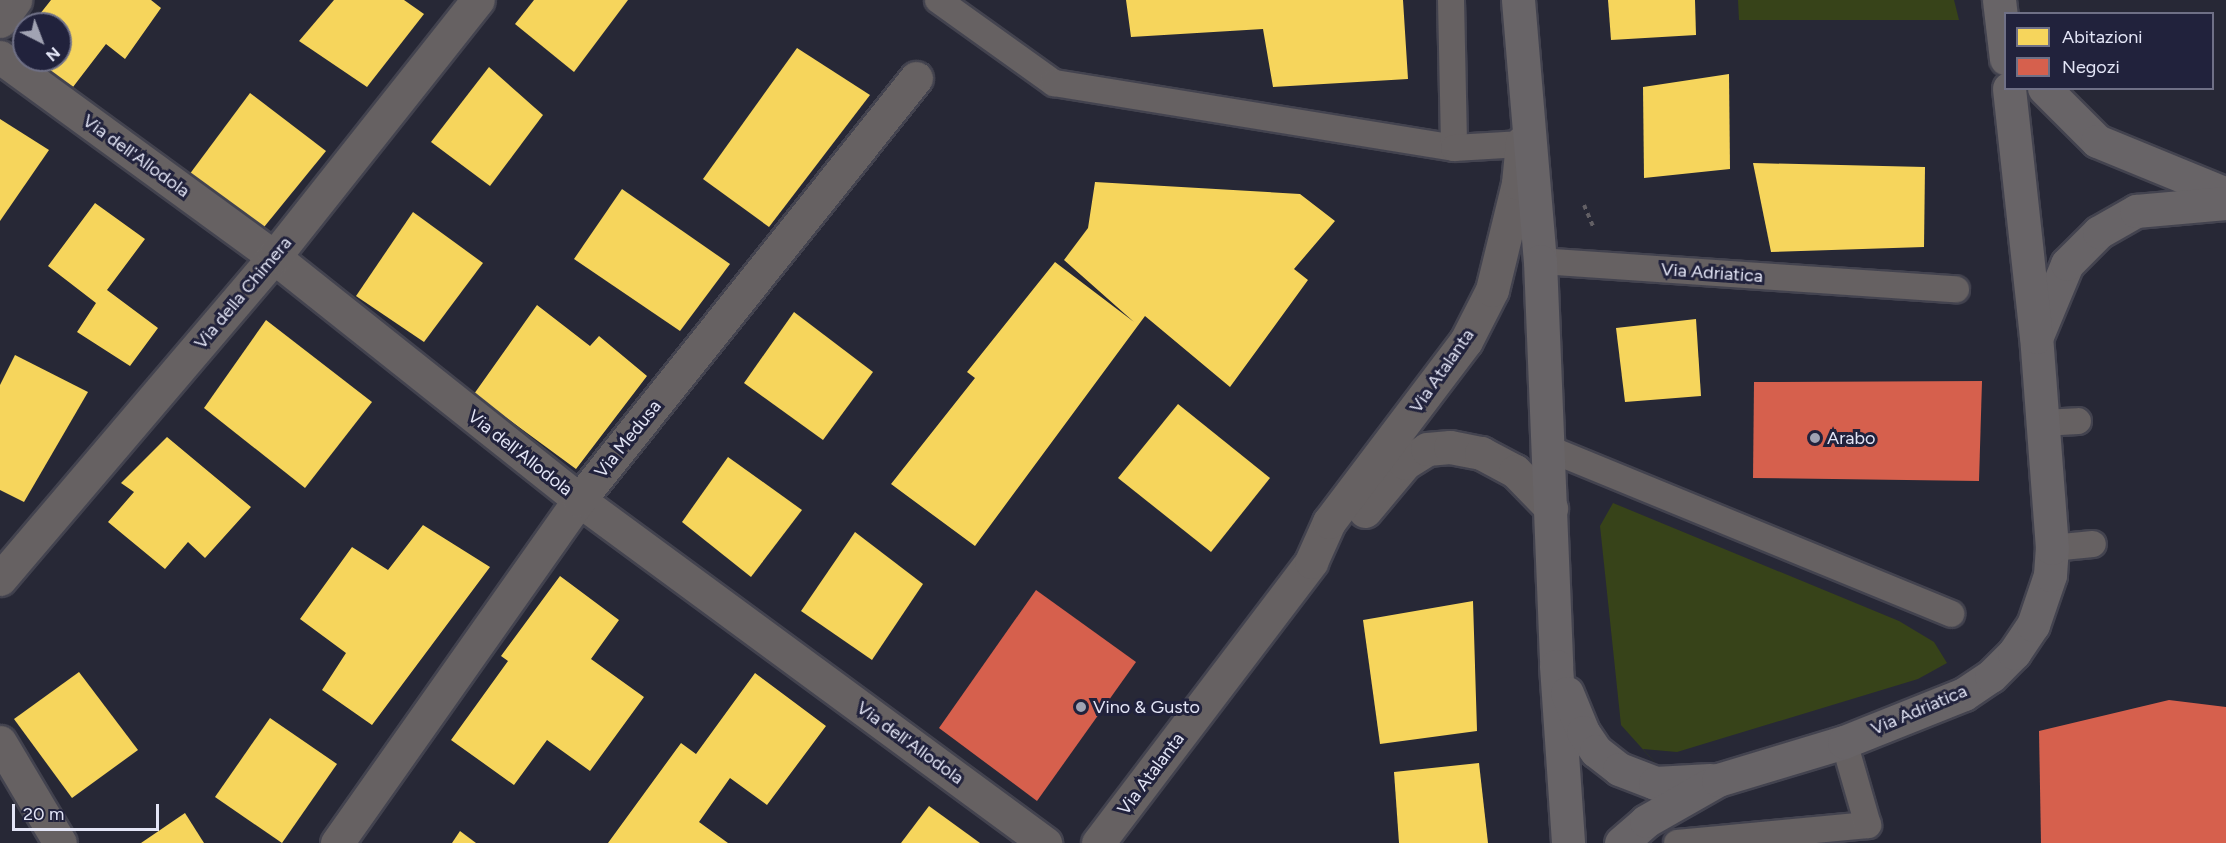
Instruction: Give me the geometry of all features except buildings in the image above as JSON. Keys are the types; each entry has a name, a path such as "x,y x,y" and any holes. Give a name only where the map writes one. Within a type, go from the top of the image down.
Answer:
{"main road":[{"path":"1518,0 1527,85 1540,261 1556,666 1568,843"},
{"path":"1999,0 2004,41"},
{"name":"Via Adriatica","path":"1621,843 1646,821 1718,780 1844,741 1964,694 1991,676 2014,653 2032,626 2050,575 2052,548 2036,337 2009,90"},
{"path":"2046,90 2097,141 2226,195"},
{"name":"Via Adriatica","path":"2036,337 2067,264 2099,232 2136,211 2226,203"},
{"path":"1556,666 1583,732 1596,751 1619,769 1655,783 1718,780"}],"street":[{"path":"0,21 15,0"},
{"name":"Via della Chimera","path":"0,579 274,257 478,0"},
{"name":"Via dell'Allodola","path":"0,57 274,257 579,500 1045,843"},
{"name":"Via Medusa","path":"337,843 579,500 916,78"},
{"name":"Via Atalanta","path":"1098,843 1311,562 1329,522 1466,341 1492,290 1516,194 1527,85"},
{"name":"Via Atalanta","path":"1311,562 1348,532 1405,463 1427,449 1450,447 1481,453 1515,471 1551,508"},
{"path":"0,742 60,843"}],"lane":[{"path":"938,0 1054,83 1454,148 1522,144"},
{"path":"1452,0 1454,148"},
{"name":"Via Adriatica","path":"1540,261 1956,289"},
{"path":"2043,423 2078,421"},
{"path":"1548,448 1951,614"},
{"path":"2052,548 2093,544"},
{"path":"1677,843 1868,825 1844,741"}],"green space":[{"path":"1738,0 1954,0 1959,20 1739,20"},
{"path":"1613,503 1899,621 1934,642 1947,663 1918,679 1677,752 1643,749 1666,775 1621,725 1600,526"}],"place":[{"name":"Arabo","path":"1815,438"},
{"name":"Vino & Gusto","path":"1081,707"}]}
